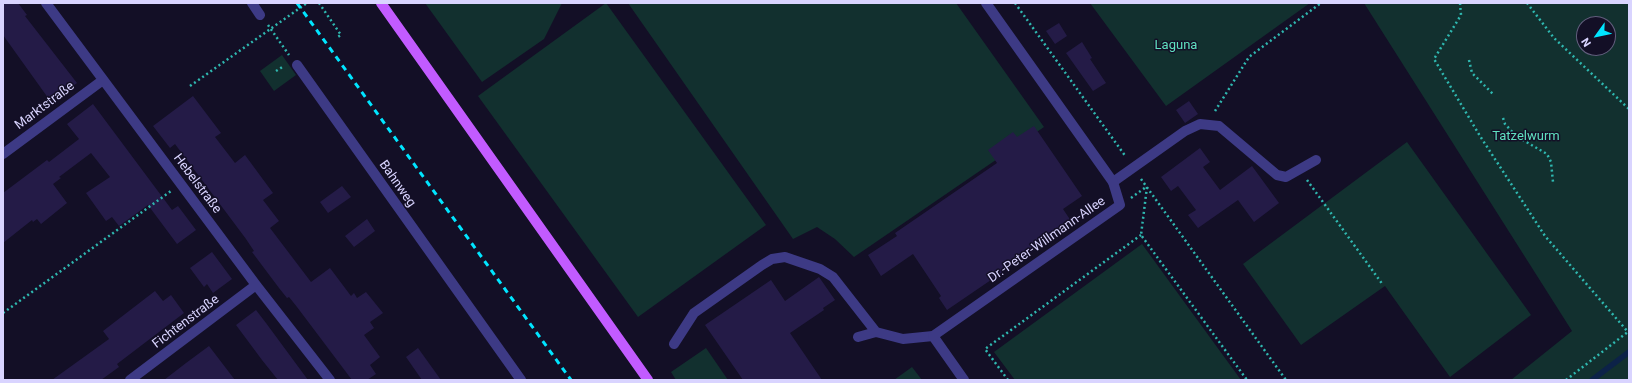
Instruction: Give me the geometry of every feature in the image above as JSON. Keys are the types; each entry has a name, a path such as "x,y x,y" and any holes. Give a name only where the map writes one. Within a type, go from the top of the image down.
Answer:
{"main road":[{"path":"381,3 648,380"}],"street":[{"name":"Hebelstraße","path":"46,3 256,285 330,380"},
{"path":"252,3 260,15"},
{"name":"Dr.-Peter-Willmann-Allee","path":"932,336 1120,205 1113,182 986,3"},
{"name":"Bahnweg","path":"297,65 521,380"},
{"name":"Marktstraße","path":"3,154 103,80"},
{"path":"1113,182 1185,132 1200,124 1219,126 1277,175 1286,176 1316,160"},
{"path":"674,344 694,313 762,265 772,259 785,257 820,269 833,277 876,332"},
{"name":"Fichtenstraße","path":"130,380 256,285"},
{"path":"858,337 876,332 903,339 932,336 964,380"}],"path":[{"path":"190,86 308,3"},
{"path":"319,3 341,35 336,38"},
{"path":"1015,3 1286,380"},
{"path":"1200,124 1220,106 1249,57 1321,3"},
{"path":"1460,3 1461,15 1434,59 1480,136 1545,236 1628,332 1566,380"},
{"path":"1527,3 1554,38 1629,109"},
{"path":"260,15 297,65"},
{"path":"1469,60 1472,73 1494,95"},
{"path":"1503,118 1505,124 1516,136 1547,154 1551,162 1553,182"},
{"path":"1300,169 1383,285"},
{"path":"3,313 181,184"},
{"path":"1147,187 1142,235 1247,380"},
{"path":"1008,380 985,349 1142,235"}],"green space":[{"path":"425,3 562,3 544,39 482,82"},
{"path":"606,3 766,225 638,317 478,96"},
{"path":"628,3 956,3 1044,127 854,257 835,239 817,227 793,239"},
{"name":"Laguna","path":"1090,3 1310,3 1166,106"},
{"name":"Tatzelwurm","path":"1364,3 1629,3 1629,380 1511,380 1572,331"},
{"path":"282,55 296,75 274,91 260,71"},
{"path":"1407,142 1531,315 1450,377 1385,286 1301,345 1243,264"},
{"path":"1142,244 1241,380 1015,380 994,352"},
{"path":"706,348 728,380 676,380 671,372"},
{"path":"912,367 922,380 894,380"}],"building":[{"path":"3,3 18,3 27,15 25,16 77,83 51,102 3,35"},
{"path":"1059,23 1067,36 1055,44 1046,31"},
{"path":"1082,42 1092,58 1090,59 1106,83 1093,91 1066,53"},
{"path":"193,96 221,133 215,137 235,163 245,155 273,193 263,200 279,221 270,228 311,282 330,268 351,296 354,293 357,298 366,292 383,313 370,322 374,328 364,335 380,357 370,365 376,374 367,380 352,380 297,307 289,297 287,298 252,252 254,251 246,239 175,144 170,148 153,126"},
{"path":"1189,101 1198,114 1185,123 1176,110"},
{"path":"93,104 172,210 178,206 196,230 177,244 148,205 119,226 112,217 106,221 86,193 110,177 91,153 59,177 61,178 53,184 67,203 41,224 37,219 33,222 32,220 3,243 3,193 47,160 49,162 79,139 67,124"},
{"path":"1034,126 1082,196 1063,209 1073,224 947,310 939,298 941,296 913,254 881,276 868,255 897,236 895,233 997,163 988,150 1013,132 1017,137"},
{"path":"1200,148 1210,162 1203,167 1220,190 1252,166 1279,203 1254,222 1238,200 1198,228 1188,215 1196,210 1178,186 1171,191 1161,177"},
{"path":"342,186 351,197 328,213 320,202"},
{"path":"367,219 375,231 354,247 345,236"},
{"path":"212,252 232,279 213,293 207,284 204,287 190,268"},
{"path":"819,277 835,300 823,308 824,310 790,333 822,380 743,380 705,325 771,280 785,301"},
{"path":"155,291 163,301 171,295 184,313 117,364 119,367 101,380 52,380 109,339 103,331"},
{"path":"256,310 308,380 278,380 236,325"},
{"path":"209,346 235,380 164,380 186,363"},
{"path":"418,348 441,380 422,380 406,357"}],"waterway":[{"path":"1592,380 1629,352"}],"railway":[{"path":"297,3 571,380"}]}
